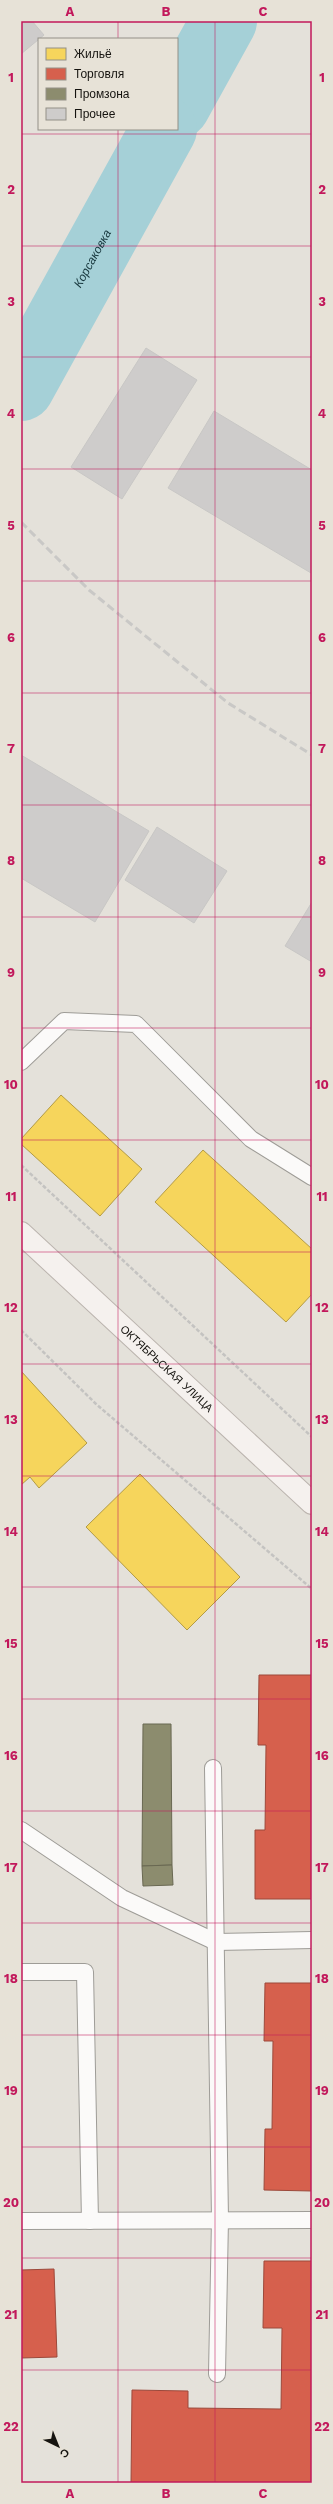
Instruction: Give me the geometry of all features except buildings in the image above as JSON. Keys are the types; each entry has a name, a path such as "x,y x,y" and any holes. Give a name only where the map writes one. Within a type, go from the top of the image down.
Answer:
{"main road":[{"name":"ОКТЯБРЬСКАЯ УЛИЦА","path":"21,1233 312,1503"}],"lane":[{"path":"21,1062 64,1021 136,1024 251,1139 312,1177"},
{"path":"213,1768 220,2219 217,2374"},
{"path":"21,1830 122,1898 216,1942 312,1940"},
{"path":"21,1972 85,1972 90,2221"},
{"path":"21,2221 220,2219 312,2220"}],"path":[{"path":"21,1165 312,1437"},
{"path":"21,1330 96,1404 312,1589"}],"waterway":[{"name":"Корсаковка","path":"178,104 224,21"},
{"name":"Корсаковка","path":"21,388 163,130"}],"railway":[{"path":"21,522 89,590 228,703 312,755"}]}
